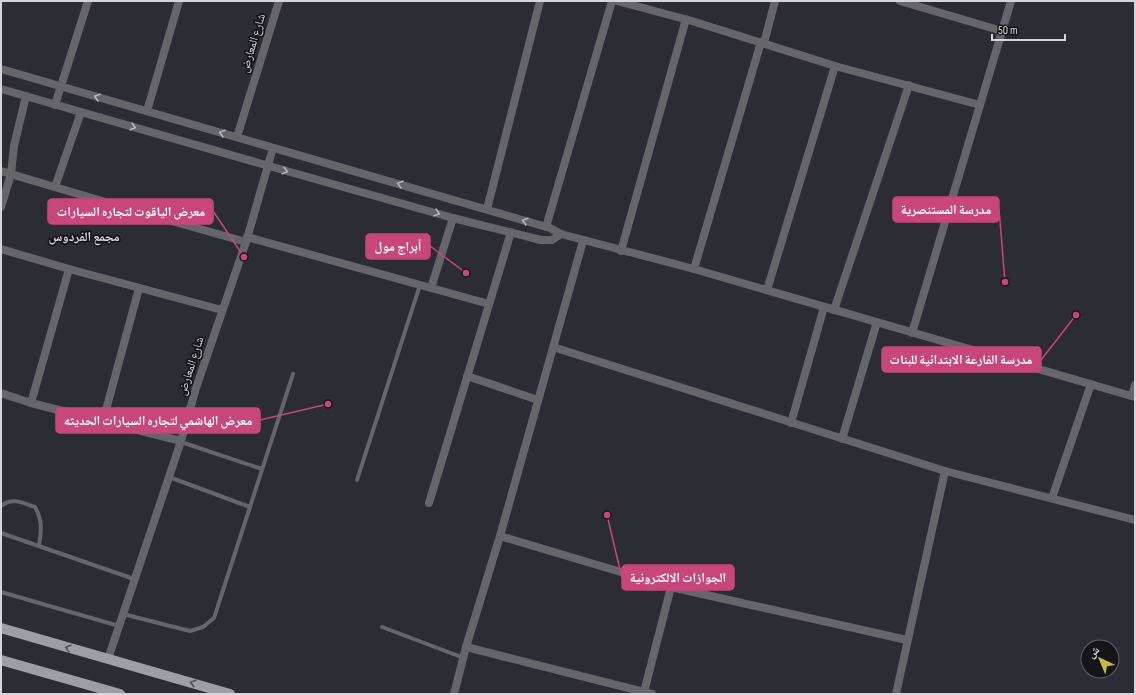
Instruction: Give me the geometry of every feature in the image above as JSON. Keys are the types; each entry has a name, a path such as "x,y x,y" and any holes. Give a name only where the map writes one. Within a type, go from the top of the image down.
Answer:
{"main road":[{"path":"1,628 230,694"},
{"path":"1,660 120,694"}],"street":[{"path":"55,105 88,1"},
{"path":"147,111 179,1"},
{"name":"شارع المعارض","path":"237,137 279,1"},
{"path":"486,209 540,1"},
{"path":"546,227 612,1"},
{"path":"617,1 686,19 835,66 980,105"},
{"path":"694,269 775,1"},
{"path":"900,1 1002,31"},
{"path":"912,332 1011,1"},
{"path":"620,251 686,19"},
{"path":"767,290 835,66"},
{"path":"1,69 486,209 546,227 561,234 583,241 694,269 1133,396 1135,385"},
{"path":"834,310 909,85"},
{"path":"1,89 453,218 546,241 552,240 561,234"},
{"path":"1,207 11,174 14,146 26,96"},
{"path":"55,187 81,112"},
{"name":"شارع المعارض","path":"108,659 181,441 196,388 246,239 273,148"},
{"path":"1,171 55,187 489,304"},
{"path":"431,288 453,218"},
{"path":"429,503 511,232"},
{"path":"454,694 466,647 500,536 554,348 583,241"},
{"path":"1,249 222,310"},
{"path":"31,403 69,269"},
{"path":"103,421 139,288"},
{"path":"791,423 824,307"},
{"path":"842,439 877,322"},
{"path":"554,348 945,471 1135,520"},
{"path":"467,376 538,400"},
{"path":"1052,498 1091,384"},
{"path":"1,393 31,403 181,441"},
{"path":"896,694 945,471"},
{"path":"500,536 671,587 908,640"},
{"path":"466,647 648,693 671,587"}],"lane":[{"path":"357,480 420,285"},
{"path":"123,614 190,630 203,627 214,618 293,374"},
{"path":"181,441 262,469"},
{"path":"169,477 250,507"},
{"path":"1,506 6,502 15,500 34,507 40,516 41,529 39,546"},
{"path":"1,533 134,579"},
{"path":"1,592 119,626"},
{"path":"382,627 464,658"}],"place":[{"name":"معرض الياقوت لتجاره السيارات","path":"244,257"},
{"name":"أبراج مول","path":"466,273"},
{"name":"مدرسة المستنصرية","path":"1005,282"},
{"name":"مدرسة الفارعة الابتدائية للبنات","path":"1076,315"},
{"name":"معرض الهاشمي لتجاره السيارات الحديثه","path":"328,404"},
{"name":"الجوازات الالكترونية","path":"607,515"}],"district":[{"name":"مجمع الفردوس","path":"84,237"}]}
